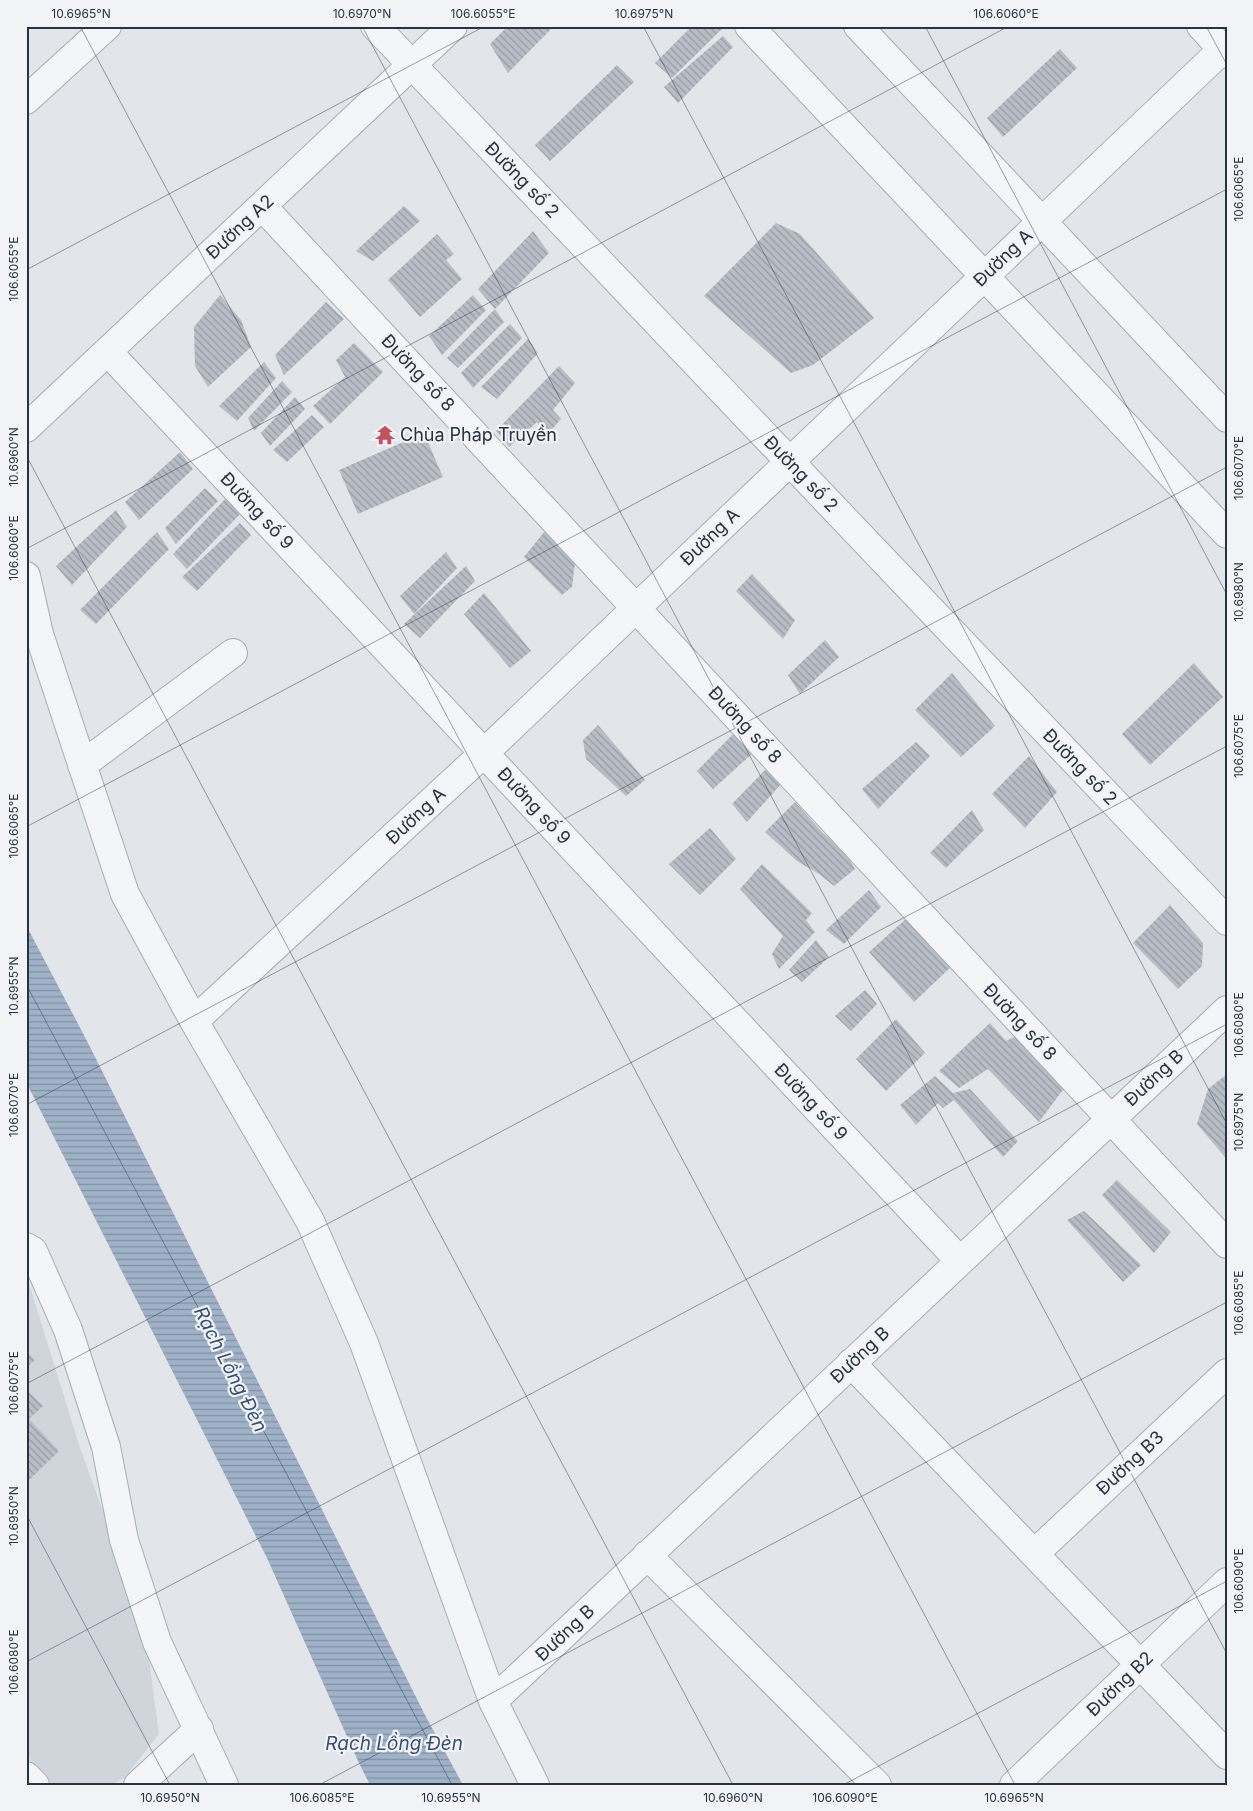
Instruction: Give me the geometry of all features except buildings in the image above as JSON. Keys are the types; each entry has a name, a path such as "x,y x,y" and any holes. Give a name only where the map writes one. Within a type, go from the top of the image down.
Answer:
{"street":[{"path":"26,100 107,26"},
{"name":"Đường số 2","path":"375,26 1227,922"},
{"name":"Đường A2","path":"26,428 453,26"},
{"path":"748,26 1227,534"},
{"path":"858,26 1227,418"},
{"name":"Đường A","path":"194,1021 484,753 1042,221 1214,37"},
{"name":"Đường số 8","path":"262,206 1227,1244"},
{"name":"Đường số 9","path":"108,352 960,1261"},
{"path":"26,576 38,634 125,894 194,1021 310,1221 364,1343 492,1701 535,1785"},
{"path":"82,765 233,653"},
{"name":"Đường B","path":"492,1701 1227,1010"},
{"path":"26,1247 33,1251 68,1330 106,1447 124,1540 157,1642 224,1785"},
{"path":"851,1363 1227,1754"},
{"name":"Đường B3","path":"1034,1554 1227,1373"},
{"path":"647,1556 877,1785"},
{"name":"Đường B2","path":"1014,1785 1227,1582"},
{"path":"138,1785 199,1729"},
{"path":"26,1776 35,1785"}],"shaded area":[{"path":"26,1274 80,1448 118,1553 147,1645 159,1734 124,1778 111,1785 53,1785 26,1755"}],"water":[{"name":"Rạch Lồng Đèn","path":"26,925 87,1041 425,1715 463,1785 370,1785 267,1558 26,1082"}],"place":[{"name":"Chùa Pháp Truyền","path":"385,435"}]}
